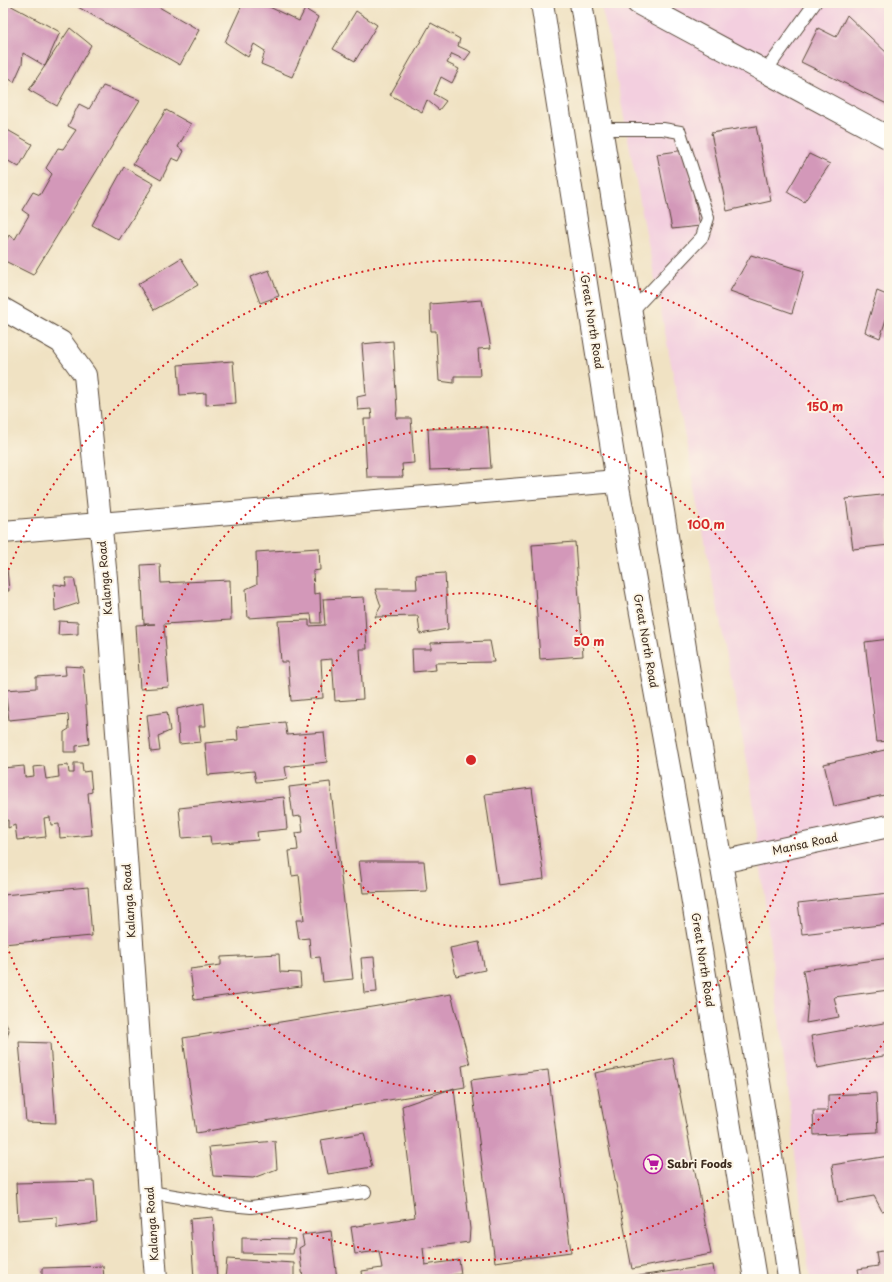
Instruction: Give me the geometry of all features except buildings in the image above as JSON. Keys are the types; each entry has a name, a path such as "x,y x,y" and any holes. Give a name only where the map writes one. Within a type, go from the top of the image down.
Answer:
{"main road":[{"name":"Great North Road","path":"542,3 617,481 688,872 755,1279"},
{"path":"581,3 654,474 760,1085 790,1279"},
{"path":"638,3 889,138"},
{"name":"Kalanga Road","path":"3,309 61,342 85,375 106,578 156,1279"},
{"path":"3,532 617,481"},
{"name":"Mansa Road","path":"721,862 889,826"}],"lane":[{"path":"765,72 815,3"},
{"path":"600,129 663,129 680,132 708,218 702,237 630,314"},
{"path":"150,1192 229,1205 252,1207 365,1192"}],"shaded area":[{"path":"600,3 889,3 889,1279 810,1279 750,777 608,34"}],"place":[{"name":"Sabri Foods","path":"653,1164"}]}
